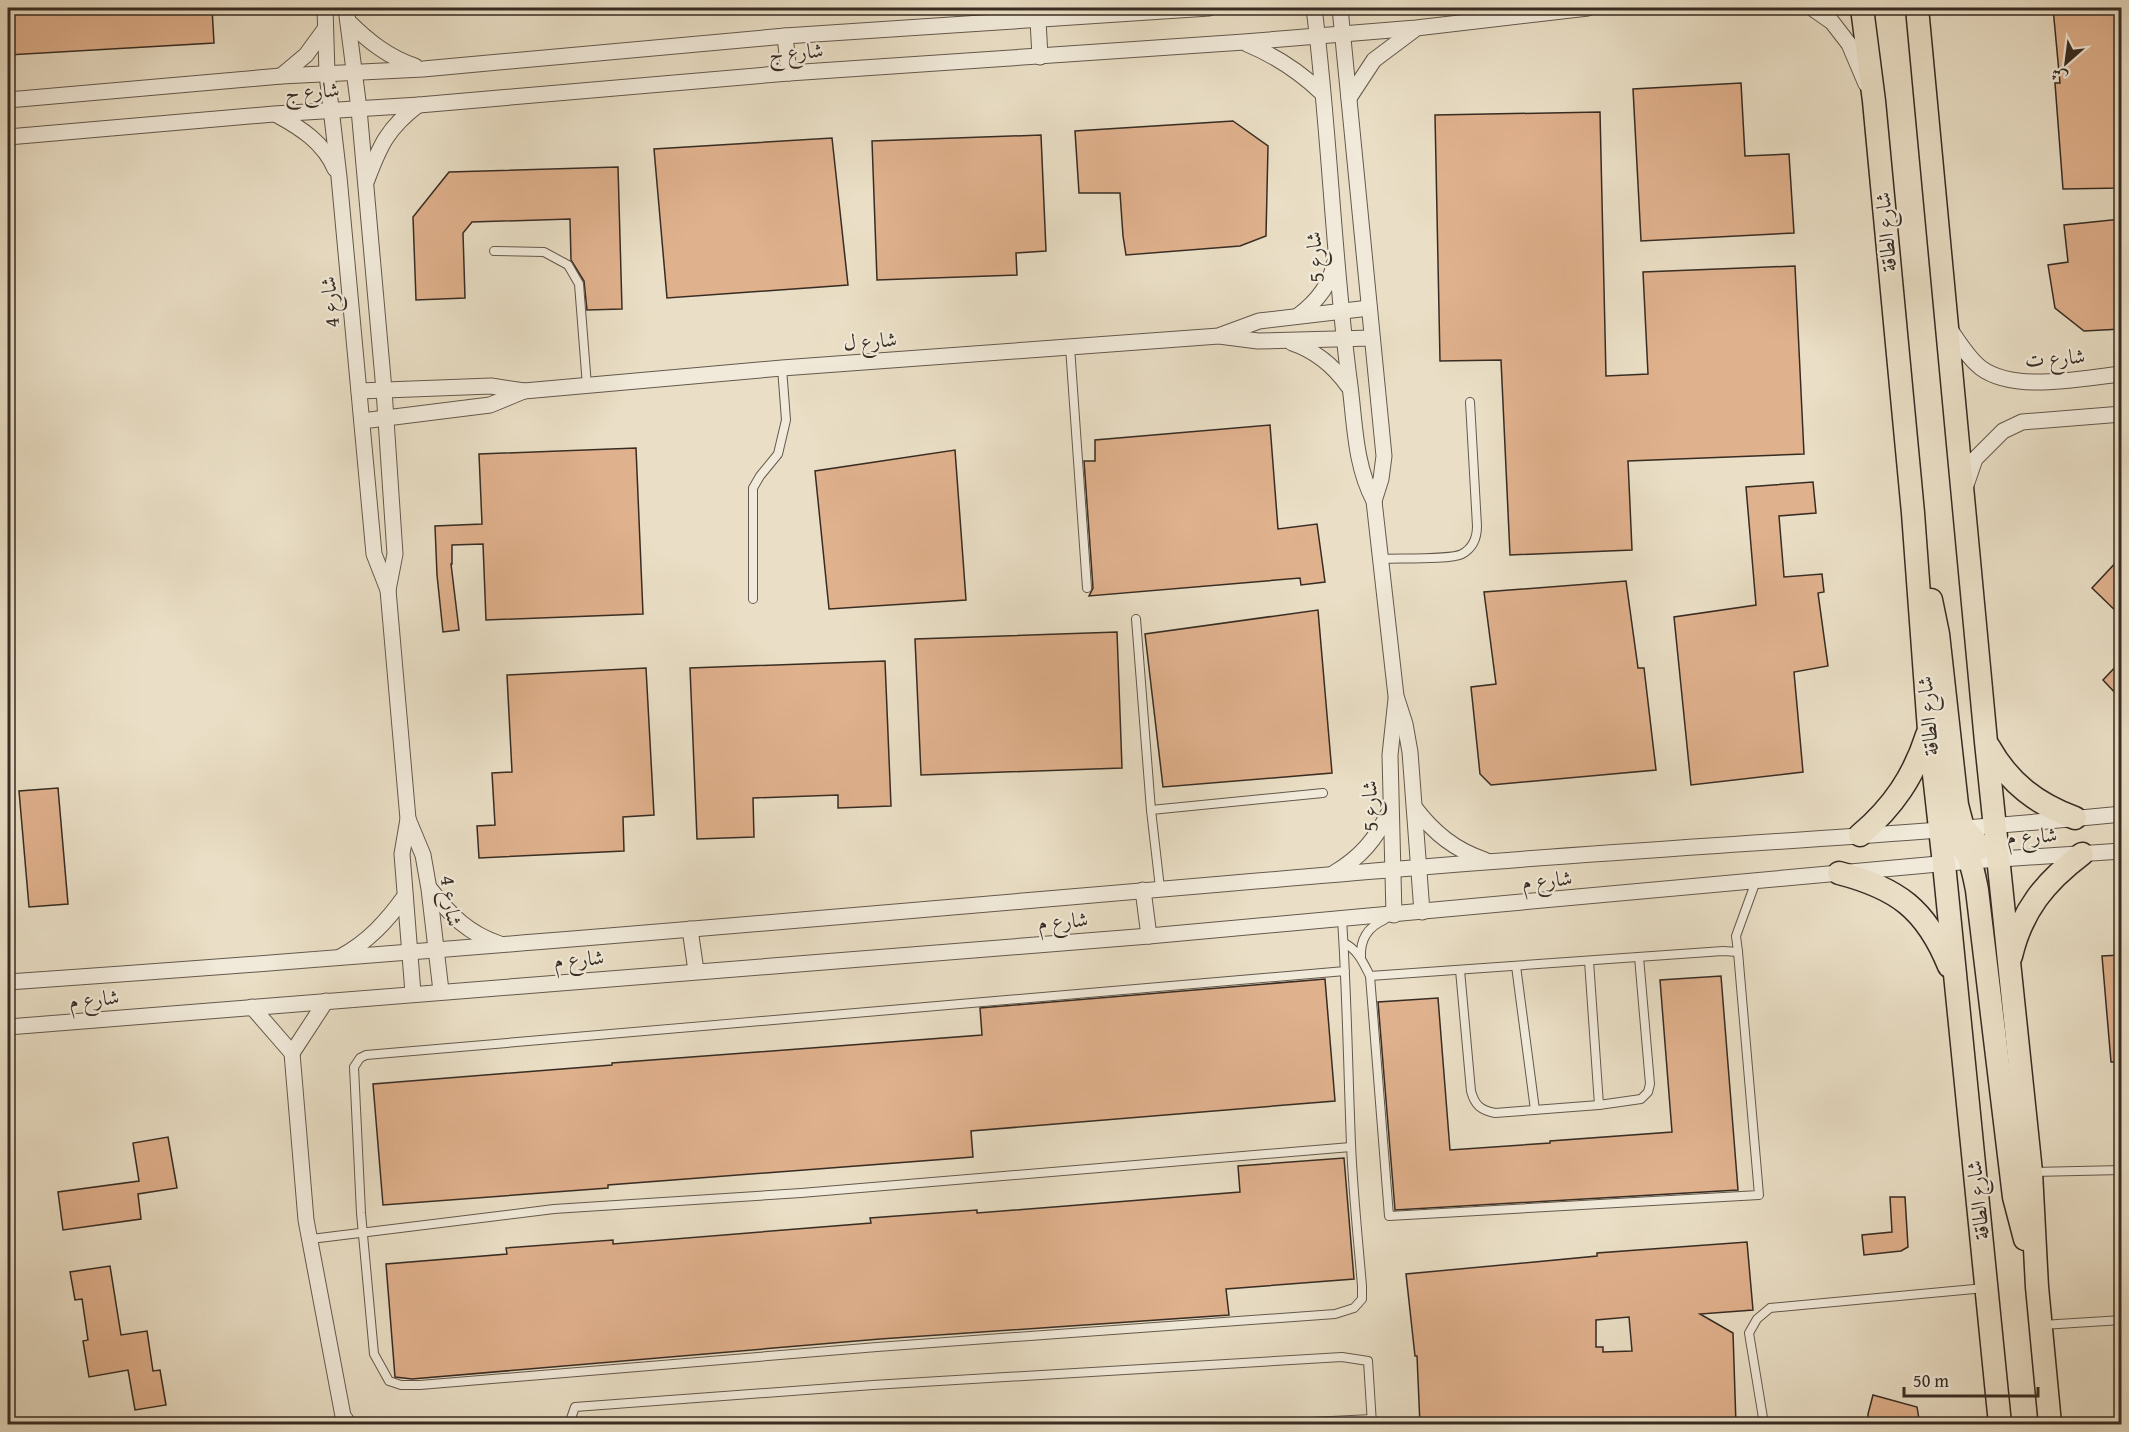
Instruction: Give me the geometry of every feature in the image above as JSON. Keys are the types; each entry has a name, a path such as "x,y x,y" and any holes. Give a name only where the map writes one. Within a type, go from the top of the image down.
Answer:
{"main road":[{"name":"شارع الطاقة","path":"1862,8 1874,101 1913,513 1929,730 1941,829 2000,1425"},
{"path":"1917,8 1945,322 2008,966 2031,1172 2037,1287 2050,1425"},
{"path":"1913,513 1938,634 1957,805 1963,828 1982,848 1998,859"},
{"path":"1860,835 1890,806 1903,789 1914,770 1929,730"},
{"path":"1986,741 1998,763 2013,782 2052,810 2075,818"},
{"path":"1941,829 1957,839 1971,861 1977,890 2014,1197 2037,1287"},
{"path":"2008,966 2015,939 2036,898 2060,871 2082,854"},
{"path":"1839,873 1869,881 1895,894 1917,912 1934,935 1957,986"}],"street":[{"name":"شارع 4","path":"325,8 327,74 339,177 374,554 388,590"},
{"name":"شارع ج","path":"8,99 281,76 423,69 1038,14 1209,8"},
{"name":"شارع 5","path":"1314,8 1343,338 1358,459 1364,481 1374,501 1396,696 1408,738 1422,912"},
{"name":"شارع 5","path":"1340,8 1384,456 1381,479 1374,501"},
{"name":"شارع ج","path":"8,136 274,114 418,105 789,73 1244,42 1416,28 1588,8"},
{"path":"1812,8 1832,22 1849,44 1874,101"},
{"name":"شارع 4","path":"347,14 359,109 386,419 395,554 388,590 408,819 402,854 413,993"},
{"path":"347,14 364,37 382,51 402,62 423,69"},
{"path":"1038,14 1040,57"},
{"path":"1349,98 1374,60 1416,28"},
{"path":"281,76 306,56 325,29"},
{"path":"785,36 789,73"},
{"path":"1244,42 1272,54 1293,68 1322,93"},
{"path":"365,183 386,136 400,119 418,105"},
{"path":"274,114 296,125 316,141 331,160 339,177"},
{"path":"1298,316 1314,303 1326,287 1333,269 1336,250"},
{"name":"شارع ل","path":"1219,336 1259,321 1369,308"},
{"name":"شارع ت","path":"1945,322 1980,368 2002,379 2025,383 2121,374"},
{"name":"شارع ل","path":"359,391 491,387 524,391 782,368 1219,336 1258,341 1372,338"},
{"path":"1286,341 1323,358 1338,372 1350,389"},
{"name":"شارع ل","path":"362,421 490,405 524,391"},
{"path":"1962,494 1976,459 2003,431 2022,422 2121,414"},
{"name":"شارع 5","path":"1394,915 1390,741 1396,696"},
{"path":"1415,808 1430,827 1448,842 1468,854 1491,862"},
{"path":"1330,876 1350,864 1367,849 1381,830 1390,810"},
{"name":"شارع م","path":"8,982 506,946 1392,869 1963,828 2121,814"},
{"name":"شارع 4","path":"408,819 423,855 441,991"},
{"name":"شارع م","path":"8,1027 1149,936 1971,861 2121,851"},
{"path":"429,889 455,919 470,931 506,946"},
{"path":"1143,890 1149,936"},
{"path":"337,959 368,939 381,927 405,896"},
{"path":"690,929 696,971"},
{"path":"292,1053 326,1001"},
{"path":"252,1007 292,1053 306,1220 343,1416 349,1425"}],"lane":[{"path":"494,251 544,252 568,265 579,284 587,386"},
{"path":"1070,347 1087,588"},
{"path":"753,599 753,488 778,454 781,442 786,420 782,368"},
{"path":"1381,559 1450,557 1463,554 1476,539 1470,402"},
{"path":"1136,619 1151,810 1160,888"},
{"path":"1151,810 1323,793"},
{"path":"1344,943 1352,947 1370,976 1389,1216 1759,1195 1736,936 1756,881"},
{"path":"1361,960 1361,951 1368,930 1372,925 1394,915"},
{"path":"1342,919 1344,943 1345,971 1351,1147 1362,1299 1354,1308 1335,1314 889,1346 401,1385 389,1381 374,1354 361,1213 354,1067 360,1058 366,1055 1345,971"},
{"path":"1370,976 1723,951 1738,952"},
{"path":"1460,970 1474,1103 1482,1110 1496,1113 1641,1100 1648,1092 1650,1084 1639,957"},
{"path":"1589,961 1599,1105"},
{"path":"1516,966 1535,1110"},
{"path":"311,1239 554,1209 813,1192 1351,1147"},
{"path":"2031,1172 2121,1170"},
{"path":"1764,1425 1749,1333 1757,1319 1770,1308 1987,1288"},
{"path":"2041,1325 2121,1320"},
{"path":"569,1425 575,1407 873,1385 1342,1357 1368,1361 1372,1422 1268,1425"}],"building":[{"path":"8,8 212,8 214,43 8,55"},
{"path":"2053,8 2121,8 2121,188 2063,189 2055,83 2060,83"},
{"path":"1741,83 1745,156 1789,154 1794,233 1641,241 1633,89"},
{"path":"1600,112 1606,376 1648,374 1643,272 1795,266 1804,454 1628,461 1632,550 1510,555 1501,360 1440,361 1435,115"},
{"path":"1233,121 1268,146 1266,236 1240,246 1126,255 1120,193 1079,193 1075,131"},
{"path":"1041,135 1046,251 1016,253 1017,275 877,280 872,141"},
{"path":"832,138 848,285 667,298 654,149"},
{"path":"618,167 622,309 587,310 584,281 571,260 570,219 472,222 463,233 465,298 416,300 413,217 449,172"},
{"path":"2121,219 2121,329 2084,331 2055,308 2048,265 2068,262 2064,225"},
{"path":"1270,425 1278,529 1317,524 1325,582 1301,585 1300,578 1089,596 1093,588 1084,461 1095,461 1095,440"},
{"path":"636,448 643,614 486,620 483,544 452,545 451,564 459,630 443,632 435,526 482,524 479,454"},
{"path":"955,450 966,600 829,609 815,471"},
{"path":"1813,482 1816,513 1779,516 1784,577 1822,574 1824,592 1818,593 1828,666 1794,672 1803,772 1691,785 1674,617 1756,605 1746,487"},
{"path":"2121,557 2121,616 2092,588"},
{"path":"1626,581 1638,668 1644,668 1656,770 1491,785 1480,774 1471,687 1496,684 1484,592"},
{"path":"1318,610 1332,773 1163,787 1145,634"},
{"path":"1117,632 1122,768 921,775 915,639"},
{"path":"885,661 891,806 838,808 838,795 753,798 754,837 697,839 690,668"},
{"path":"2121,661 2121,699 2103,680"},
{"path":"646,668 654,815 623,817 624,851 479,858 477,826 495,825 492,773 512,772 507,675"},
{"path":"58,788 68,904 29,907 19,791"},
{"path":"2121,955 2121,1062 2111,1062 2102,956"},
{"path":"1721,976 1738,1190 1395,1210 1378,1002 1438,998 1450,1150 1550,1143 1550,1141 1672,1132 1660,980"},
{"path":"1325,979 1335,1101 971,1131 973,1157 383,1205 373,1084 982,1035 980,1008"},
{"path":"168,1137 177,1188 138,1194 141,1219 63,1230 58,1192 139,1181 133,1143"},
{"path":"1344,1158 1354,1279 1226,1289 1229,1315 880,1339 412,1379 395,1377 386,1264 507,1254 506,1248 613,1240 613,1244 871,1223 870,1218 977,1210 977,1213 1240,1192 1238,1166"},
{"path":"1890,1197 1905,1197 1908,1247 1901,1251 1864,1255 1862,1235 1892,1232"},
{"path":"1747,1242 1753,1310 1700,1314 1733,1333 1736,1425 1420,1425 1417,1356 1415,1356 1406,1274 1597,1256 1597,1253","holes":["1629,1317 1632,1351 1603,1352 1603,1347 1596,1347 1596,1320"]},
{"path":"110,1266 121,1335 147,1331 153,1371 160,1370 166,1405 135,1410 128,1370 89,1377 83,1341 88,1340 82,1299 75,1300 70,1272"},
{"path":"1873,1395 1917,1407 1920,1425 1868,1425 1868,1414"}]}
